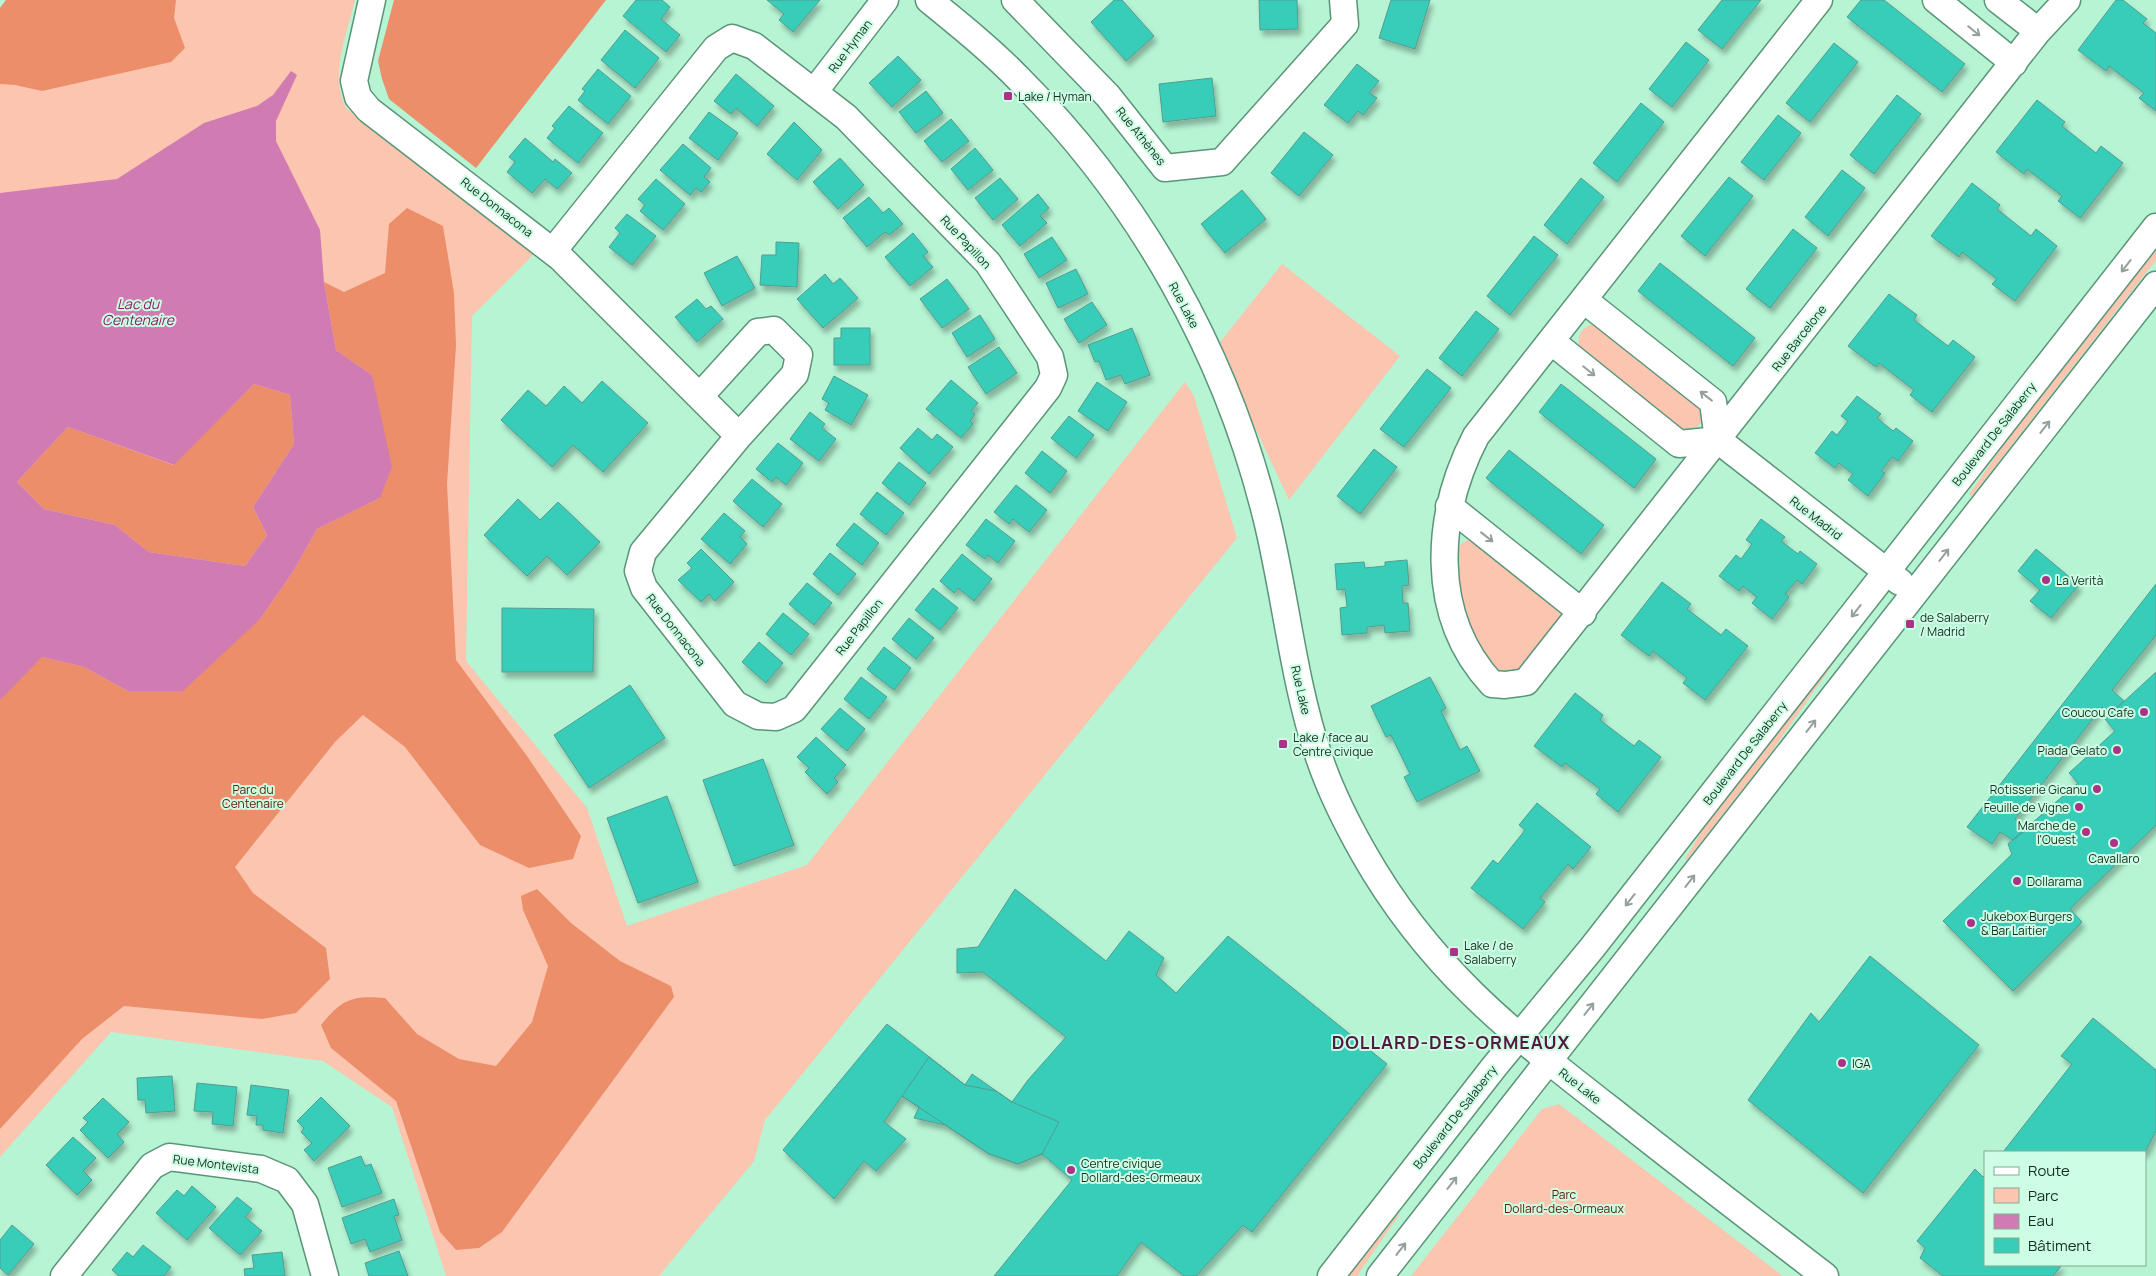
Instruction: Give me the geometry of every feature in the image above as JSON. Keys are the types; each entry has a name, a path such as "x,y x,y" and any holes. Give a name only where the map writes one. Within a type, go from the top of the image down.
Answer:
{"street":[{"name":"Rue Donnacona","path":"372,0 354,81 358,96 369,110 553,251 738,436"},
{"name":"Rue Hyman","path":"814,92 885,0"},
{"name":"Rue Lake","path":"929,0 988,49 1049,111 1111,188 1162,264 1216,370 1249,457 1272,540 1303,700 1317,753 1335,798 1385,889 1424,942 1465,988 1519,1038 1825,1276"},
{"name":"Rue Athènes","path":"1015,0 1108,96 1165,168 1222,162 1345,24 1343,0"},
{"name":"Rue Barcelone","path":"1819,0 1476,436 1462,464 1449,506 1444,556 1447,592 1458,634 1478,670 1492,684 1526,682 1583,613 2038,31 2067,0"},
{"path":"1936,0 2014,63"},
{"path":"1998,0 2038,31"},
{"name":"Rue Papillon","path":"553,251 716,48 732,38 754,46 846,117 988,264 1050,357 1054,375 1042,396 794,709 776,717 758,716"},
{"name":"Boulevard De Salaberry","path":"1331,1276 1598,940 2156,227"},
{"path":"1380,1276 2156,285"},
{"path":"1551,341 1679,444 1718,440 1714,402 1584,300"},
{"name":"Rue Donnacona","path":"700,396 758,332 774,330 799,355 795,374 738,436 643,552 638,571 644,588 735,704 758,716"},
{"name":"Rue Madrid","path":"1718,440 1914,593"},
{"path":"1449,506 1583,613"},
{"name":"Rue Montevista","path":"64,1276 152,1166 169,1157 261,1169 287,1180 305,1204 325,1276"}],"green space":[{"name":"Parc du Centenaire","path":"6,0 355,0 339,69 339,83 347,109 540,248 472,316 466,661 587,808 627,926 807,865 1185,382 1194,396 1237,538 765,1120 754,1161 659,1276 446,1276 392,1107 323,1061 111,1032 0,1157 0,8"},
{"path":"6,0 176,0 174,18 185,48 171,62 42,91 0,84 0,8"},
{"path":"394,0 606,0 476,168 389,99 378,61"},
{"path":"407,208 443,226 454,293 456,345 447,484 456,660 527,756 581,836 573,859 529,868 480,845 405,747 363,715 335,742 235,867 253,893 326,948 330,979 296,1013 262,1019 124,1006 82,1039 0,1129 0,693 42,657 84,667 128,691 260,619 293,572 317,529 380,498 372,375 336,350 324,282 344,292 385,273 389,224"},
{"path":"2156,243 2156,260 1972,496 1969,494 2039,395"},
{"path":"1282,264 1400,356 1289,500 1217,346"},
{"path":"1593,324 1701,406 1703,420 1692,433 1684,434 1579,348 1581,333 1585,328"},
{"path":"254,384 290,395 294,444 253,507 267,535 245,566 149,552 115,525 44,509 17,482 68,427 173,465"},
{"path":"1468,540 1477,541 1566,615 1525,671 1494,673 1464,615 1455,560 1461,544"},
{"path":"1850,635 1852,637 1770,754 1687,860 1685,859 1718,804"},
{"path":"537,889 571,923 620,961 671,986 674,997 502,1232 479,1248 456,1250 440,1232 396,1101 331,1048 321,1025 335,1009 348,1001 364,997 385,998 417,1034 459,1059 496,1066 532,1022 548,966 523,910 521,896"},
{"name":"Parc Dollard-des-Ormeaux","path":"1559,1104 1783,1276 1411,1276 1542,1109"},
{"path":"1397,1214 1399,1215 1357,1276 1349,1276"}],"water":[{"name":"Lac du Centenaire","path":"291,71 297,75 276,121 276,141 320,230 324,282 336,350 372,375 392,467 380,498 317,529 293,572 260,619 183,691 128,691 84,667 42,657 0,700 0,193 117,179 204,123 257,106 273,95","holes":["254,384 290,395 294,444 253,507 267,535 245,566 149,552 115,525 44,509 17,482 68,427 174,465"]}],"building":[{"path":"636,0 662,0 670,7 661,19 680,35 666,52 623,16"},
{"path":"767,0 820,0 793,32 779,20 784,14"},
{"path":"1114,0 1122,0 1154,36 1126,61 1091,22"},
{"path":"1259,0 1297,0 1298,29 1260,30"},
{"path":"1391,0 1430,0 1415,49 1379,38"},
{"path":"1722,0 1761,0 1722,49 1698,30"},
{"path":"1861,0 1884,0 1965,64 1942,92 1847,17"},
{"path":"2116,0 2123,0 2147,19 2143,23 2156,33 2156,111 2139,98 2144,93 2109,66 2106,71 2078,50"},
{"path":"625,30 659,58 635,88 601,60"},
{"path":"1686,42 1709,60 1672,107 1649,89"},
{"path":"1834,43 1858,62 1810,122 1786,103"},
{"path":"898,56 921,80 892,107 869,83"},
{"path":"1357,64 1379,81 1369,93 1377,98 1363,115 1358,111 1348,123 1324,105"},
{"path":"598,69 631,96 608,124 578,100 585,91 582,89"},
{"path":"736,74 774,106 757,126 736,108 731,114 714,101"},
{"path":"1212,78 1216,116 1163,122 1159,84"},
{"path":"926,91 943,113 916,133 899,112"},
{"path":"1897,95 1921,114 1874,174 1850,155"},
{"path":"2037,100 2065,122 2062,126 2096,153 2101,146 2123,163 2080,218 2058,201 2062,196 2027,169 2024,174 1996,152"},
{"path":"1641,103 1664,122 1617,182 1593,163"},
{"path":"569,106 603,133 578,163 547,138 555,128 552,126"},
{"path":"709,112 738,133 718,160 689,138"},
{"path":"1778,115 1801,133 1764,180 1741,162"},
{"path":"951,119 969,141 942,162 924,141"},
{"path":"794,122 822,150 797,180 767,154"},
{"path":"1304,132 1333,155 1299,196 1271,173"},
{"path":"525,138 553,162 555,159 572,173 557,189 545,179 532,193 507,172 515,162 509,157"},
{"path":"683,144 711,168 704,177 710,182 701,192 696,188 690,195 660,170"},
{"path":"975,148 993,170 968,190 951,169"},
{"path":"840,158 864,185 838,209 813,182"},
{"path":"1842,170 1865,188 1828,236 1805,217"},
{"path":"1729,177 1753,196 1705,256 1681,236"},
{"path":"1000,178 1018,199 993,220 975,198"},
{"path":"1581,178 1604,197 1567,244 1544,225"},
{"path":"656,179 685,204 663,230 640,211 645,205 638,199"},
{"path":"1972,183 2000,205 1997,209 2031,236 2036,229 2057,246 2015,301 1992,284 1997,279 1962,252 1959,257 1931,236"},
{"path":"1242,190 1266,219 1225,253 1201,224"},
{"path":"1038,194 1049,208 1040,216 1047,223 1020,246 1002,225"},
{"path":"869,197 883,213 889,208 903,224 889,235 885,232 867,247 843,218"},
{"path":"627,214 656,236 632,265 609,247 620,233 615,228"},
{"path":"1793,229 1817,248 1770,308 1746,289"},
{"path":"913,233 928,252 923,256 933,267 910,286 885,257"},
{"path":"1534,236 1558,255 1510,315 1487,296"},
{"path":"1052,237 1067,260 1039,278 1024,254"},
{"path":"776,242 799,243 797,287 760,285 762,255 776,255"},
{"path":"737,256 755,288 722,306 704,273"},
{"path":"1660,263 1755,338 1733,366 1638,291"},
{"path":"1076,269 1088,294 1058,308 1046,283"},
{"path":"825,274 833,284 840,278 858,298 823,328 797,299"},
{"path":"947,279 969,309 942,328 920,299"},
{"path":"1889,294 1917,315 1914,320 1948,346 1953,340 1975,357 1932,412 1910,395 1914,390 1879,363 1876,367 1848,346"},
{"path":"697,299 706,309 711,306 723,319 697,342 675,317"},
{"path":"1092,302 1107,325 1079,343 1064,319"},
{"path":"1476,311 1499,329 1462,376 1439,358"},
{"path":"980,315 995,339 967,357 952,333"},
{"path":"841,328 870,328 870,365 834,365 834,338 841,338"},
{"path":"1132,328 1150,375 1125,384 1121,375 1106,380 1099,361 1095,362 1088,345"},
{"path":"999,347 1017,373 986,394 968,367"},
{"path":"1427,369 1451,388 1404,447 1380,429"},
{"path":"834,376 868,395 851,425 825,410 829,403 822,399"},
{"path":"951,380 978,403 971,411 975,414 970,421 973,424 961,438 926,409"},
{"path":"602,381 648,423 603,472 573,445 552,467 501,420 528,390 546,406 564,386 582,403"},
{"path":"1097,382 1127,402 1108,431 1078,411"},
{"path":"1561,384 1656,459 1634,488 1539,412"},
{"path":"1857,396 1881,414 1877,418 1893,431 1896,428 1913,441 1898,461 1892,457 1881,471 1885,473 1868,496 1848,480 1853,474 1839,463 1835,468 1815,453 1832,431 1837,435 1848,421 1841,416"},
{"path":"810,412 825,424 822,428 836,439 819,461 790,439"},
{"path":"1069,416 1094,435 1076,458 1051,438"},
{"path":"918,428 932,440 937,434 953,447 929,474 900,448"},
{"path":"778,443 803,463 786,485 776,477 772,482 756,469"},
{"path":"1374,449 1397,467 1360,514 1337,496"},
{"path":"1509,450 1604,525 1581,554 1486,478"},
{"path":"1042,451 1067,471 1050,493 1025,473"},
{"path":"899,462 926,483 909,505 882,483"},
{"path":"752,479 782,504 763,527 733,501"},
{"path":"1016,485 1047,510 1029,532 1013,519 1009,524 994,512"},
{"path":"877,492 904,513 886,535 860,514"},
{"path":"518,499 540,520 558,502 600,542 567,575 547,556 527,576 484,535"},
{"path":"724,513 745,531 740,537 747,544 730,564 701,539"},
{"path":"986,519 1015,541 998,563 988,555 985,559 966,545"},
{"path":"1761,519 1785,537 1781,541 1798,554 1800,551 1817,564 1802,584 1797,580 1785,594 1789,597 1772,619 1752,603 1757,597 1743,586 1739,591 1719,576 1736,555 1741,559 1752,544 1746,540"},
{"path":"854,523 879,543 862,565 836,545"},
{"path":"701,549 734,582 715,601 709,594 701,602 678,580 692,568 687,563"},
{"path":"2036,549 2079,585 2051,618 2030,601 2040,590 2018,571"},
{"path":"830,553 856,574 838,595 813,574"},
{"path":"962,554 992,579 974,601 958,588 954,593 940,581"},
{"path":"1407,560 1409,585 1402,586 1403,603 1408,603 1410,631 1385,633 1384,625 1367,627 1367,633 1342,635 1340,608 1347,607 1345,589 1337,590 1335,564 1364,562 1365,568 1385,566 1385,562"},
{"path":"1662,582 1691,604 1687,609 1721,635 1726,629 1748,646 1705,700 1683,683 1687,678 1653,651 1649,656 1621,635"},
{"path":"807,583 832,603 814,625 789,604"},
{"path":"2156,584 2156,635 2112,690 2124,701 2111,713 2102,707 2015,819 2026,830 2013,840 2000,832 1992,844 1967,827"},
{"path":"933,588 958,608 940,630 915,610"},
{"path":"502,608 594,609 593,672 502,672"},
{"path":"783,613 809,634 791,655 766,634"},
{"path":"909,618 934,638 916,659 892,639"},
{"path":"759,642 783,663 766,683 742,662"},
{"path":"884,647 911,668 894,690 867,669"},
{"name":"Marche de l'Ouest","path":"2156,672 2156,825 2070,909 2082,922 2013,991 1943,921 2012,854 2008,844 2078,783 2069,773 2115,731 2105,719"},
{"path":"861,677 887,697 869,719 844,699"},
{"path":"1430,677 1446,708 1441,711 1460,750 1467,746 1480,771 1417,802 1404,777 1410,774 1391,735 1386,737 1371,706"},
{"path":"630,685 665,738 589,788 554,735"},
{"path":"1575,693 1603,715 1600,720 1634,746 1639,740 1661,757 1618,812 1596,794 1600,789 1565,763 1562,767 1534,746"},
{"path":"840,708 865,729 847,751 821,729"},
{"path":"816,737 846,765 834,778 838,782 827,794 805,772 809,768 797,757"},
{"path":"763,759 794,845 734,866 703,780"},
{"path":"667,796 698,882 638,903 607,818"},
{"path":"1537,803 1591,847 1573,869 1568,864 1540,898 1545,902 1523,929 1471,888 1493,860 1498,864 1525,830 1519,825"},
{"path":"1015,889 1106,961 1129,931 1164,958 1156,975 1176,993 1228,936 1387,1064 1252,1232 1243,1225 1196,1276 1184,1276 1141,1242 1117,1276 994,1276 1072,1180 1042,1154 1018,1164 989,1154 902,1096 884,1122 906,1139 876,1171 864,1161 834,1199 783,1150 887,1024 965,1085 972,1074 1012,1102 1028,1080 1066,1037 983,972 957,973 957,949 978,947"},
{"path":"1870,956 1979,1045 1863,1193 1748,1100 1811,1013 1819,1022"},
{"path":"2093,1018 2156,1070 2156,1131 2146,1151 2004,1151 2072,1064 2061,1056"},
{"path":"929,1057 965,1085 996,1091 1012,1102 1059,1122 1042,1154 1018,1164 989,1154 945,1125 914,1118 919,1107 902,1096"},
{"path":"172,1076 175,1111 146,1113 145,1100 138,1100 137,1078"},
{"path":"197,1083 237,1087 233,1126 212,1124 213,1112 194,1111"},
{"path":"251,1085 289,1090 283,1133 263,1130 263,1125 256,1125 257,1116 247,1115"},
{"path":"321,1097 350,1126 314,1161 304,1150 312,1143 301,1132 304,1128 297,1121"},
{"path":"103,1098 129,1122 117,1134 124,1142 108,1158 80,1130 88,1122 83,1118"},
{"path":"73,1137 96,1158 83,1171 92,1180 77,1195 46,1165"},
{"path":"361,1156 365,1166 371,1164 382,1193 342,1207 328,1168"},
{"path":"1975,1169 1984,1176 1984,1266 2061,1266 2053,1276 1943,1276 1920,1258 1925,1248 1917,1241"},
{"path":"192,1186 216,1207 187,1240 156,1213 177,1190 184,1196"},
{"path":"237,1197 252,1209 245,1217 262,1231 240,1255 209,1228"},
{"path":"394,1199 399,1215 394,1216 402,1240 370,1252 365,1239 351,1244 342,1218"},
{"path":"12,1225 34,1244 8,1275 0,1268 0,1240"},
{"path":"143,1245 171,1267 164,1276 119,1276 112,1270 127,1252 133,1257"},
{"path":"399,1251 408,1276 369,1276 365,1263"},
{"path":"282,1252 285,1276 245,1276 244,1269 254,1268 252,1255"}],"place":[{"name":"Lake / Hyman","path":"1008,96"},
{"name":"La Verità","path":"2046,580"},
{"name":"de Salaberry / Madrid","path":"1910,624"},
{"name":"Coucou Cafe","path":"2144,712"},
{"name":"Lake / face au Centre civique","path":"1283,744"},
{"name":"Piada Gelato","path":"2117,750"},
{"name":"Rotisserie Gicanu","path":"2097,789"},
{"name":"Feuille de Vigne","path":"2079,807"},
{"name":"Marche de l'Ouest","path":"2086,832"},
{"name":"Cavallaro","path":"2114,843"},
{"name":"Dollarama","path":"2017,881"},
{"name":"Jukebox Burgers & Bar Laitier","path":"1971,923"},
{"name":"Lake / de Salaberry","path":"1454,952"},
{"name":"IGA","path":"1842,1063"},
{"name":"Centre civique Dollard-des-Ormeaux","path":"1071,1170"}],"district":[{"name":"DOLLARD-DES-ORMEAUX","path":"1451,1042"}]}
